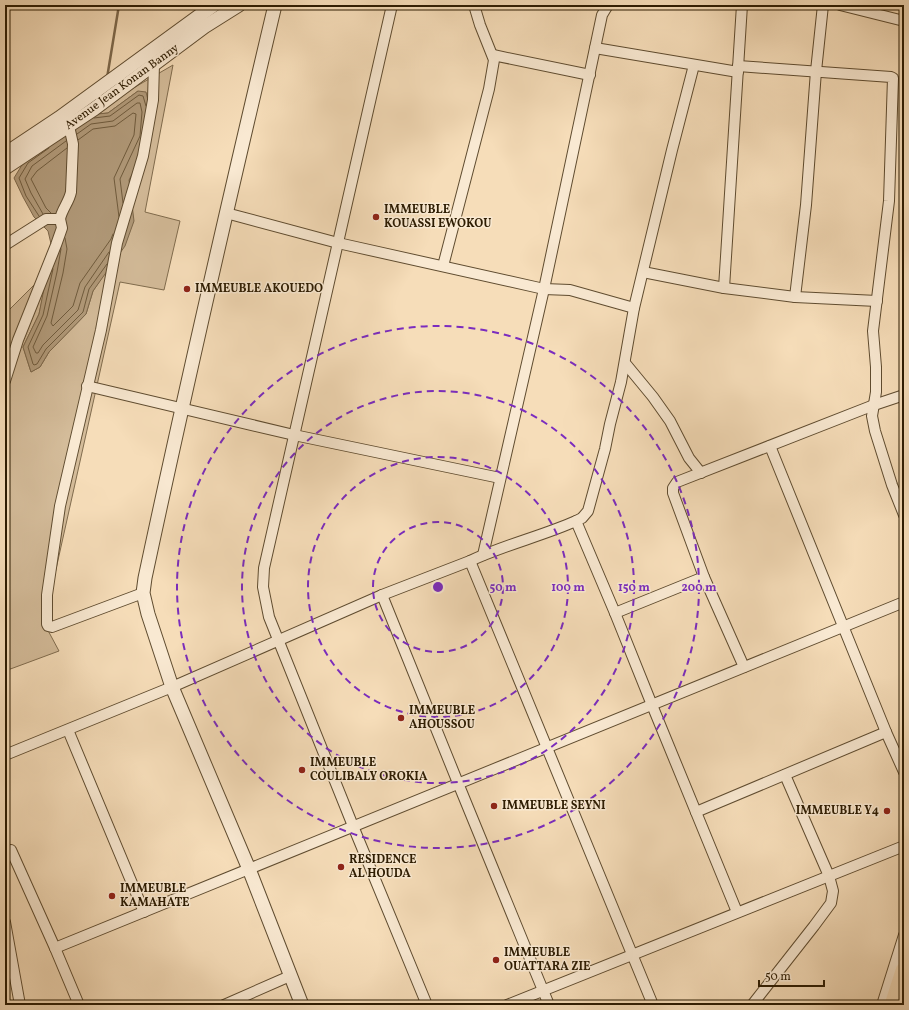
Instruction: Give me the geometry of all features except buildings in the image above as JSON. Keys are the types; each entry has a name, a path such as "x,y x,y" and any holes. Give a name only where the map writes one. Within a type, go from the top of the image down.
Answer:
{"highway":[{"path":"893,1005 904,971"}],"street":[{"name":"Avenue Jean Konan Banny","path":"5,168 94,109 114,78 214,5"},
{"name":"Avenue Jean Konan Banny","path":"5,154 105,92 154,64 204,27 239,5"},
{"path":"275,5 182,408 143,593 148,614 172,687 249,870 302,1005"},
{"path":"392,5 264,568 263,587 266,605 280,641 353,826 427,1005"},
{"path":"443,266 489,89 494,64 493,55 480,25 474,5"},
{"path":"483,555 544,289 602,15 608,5"},
{"path":"724,288 742,5"},
{"path":"795,297 806,205 816,71 823,5"},
{"path":"840,5 904,21"},
{"path":"595,48 694,65 738,69 816,71 893,78 889,201 874,332 876,367 872,416 875,431 892,485 904,515"},
{"path":"493,55 590,75"},
{"path":"143,593 52,628 47,624 47,595 60,506 101,330 117,243 143,156 153,100 154,64"},
{"path":"5,755 172,687 280,641 382,595 483,555 552,531 582,518 588,511 605,449 625,363 634,308 694,65"},
{"path":"5,381 20,333 62,228 60,219 61,213 70,198 73,144 69,126"},
{"path":"226,213 338,243 544,289 570,290 634,308"},
{"path":"5,245 46,219 60,219"},
{"path":"643,272 724,288 795,297 877,301"},
{"path":"625,363 653,397 670,421 689,458 701,473"},
{"path":"87,386 294,435 500,478"},
{"path":"744,667 704,577 673,493 673,488 676,482 874,405 904,395"},
{"path":"770,446 886,732 904,772"},
{"path":"576,521 615,613 736,912"},
{"path":"470,561 653,1005"},
{"path":"615,613 704,577"},
{"path":"382,595 549,1005"},
{"path":"56,948 904,602"},
{"path":"68,730 144,912"},
{"path":"696,812 886,732"},
{"path":"752,1005 831,903 834,894 829,876 785,775"},
{"path":"507,1005 904,846"},
{"path":"12,850 56,948 78,1005"},
{"path":"5,922 20,1005"},
{"path":"882,1005 904,935"},
{"path":"224,1005 290,976"}],"shaded area":[{"path":"173,65 145,212 180,221 164,290 120,282 44,623 59,651 5,671 6,313 49,270 39,314 23,347 31,372 40,367 49,352 86,314 93,291 107,270 132,202 129,180 139,161 138,91 108,113 87,115"}],"water":[{"path":"138,91 146,92 151,112 139,161 129,180 134,221 125,246 93,291 86,314 49,352 40,367 31,372 23,347 39,314 52,248 48,231 34,217 14,178 25,160 87,115 108,113"}],"waterway":[{"path":"107,78 119,5"}],"place":[{"name":"IMMEUBLE KOUASSI EWOKOU","path":"376,217"},
{"name":"IMMEUBLE AKOUEDO","path":"187,289"},
{"name":"IMMEUBLE AHOUSSOU","path":"401,718"},
{"name":"IMMEUBLE COULIBALY OROKIA","path":"302,770"},
{"name":"IMMEUBLE SEYNI","path":"494,806"},
{"name":"IMMEUBLE Y4","path":"887,811"},
{"name":"RESIDENCE AL HOUDA","path":"341,867"},
{"name":"IMMEUBLE KAMAHATE","path":"112,896"},
{"name":"IMMEUBLE OUATTARA ZIE","path":"496,960"}]}
